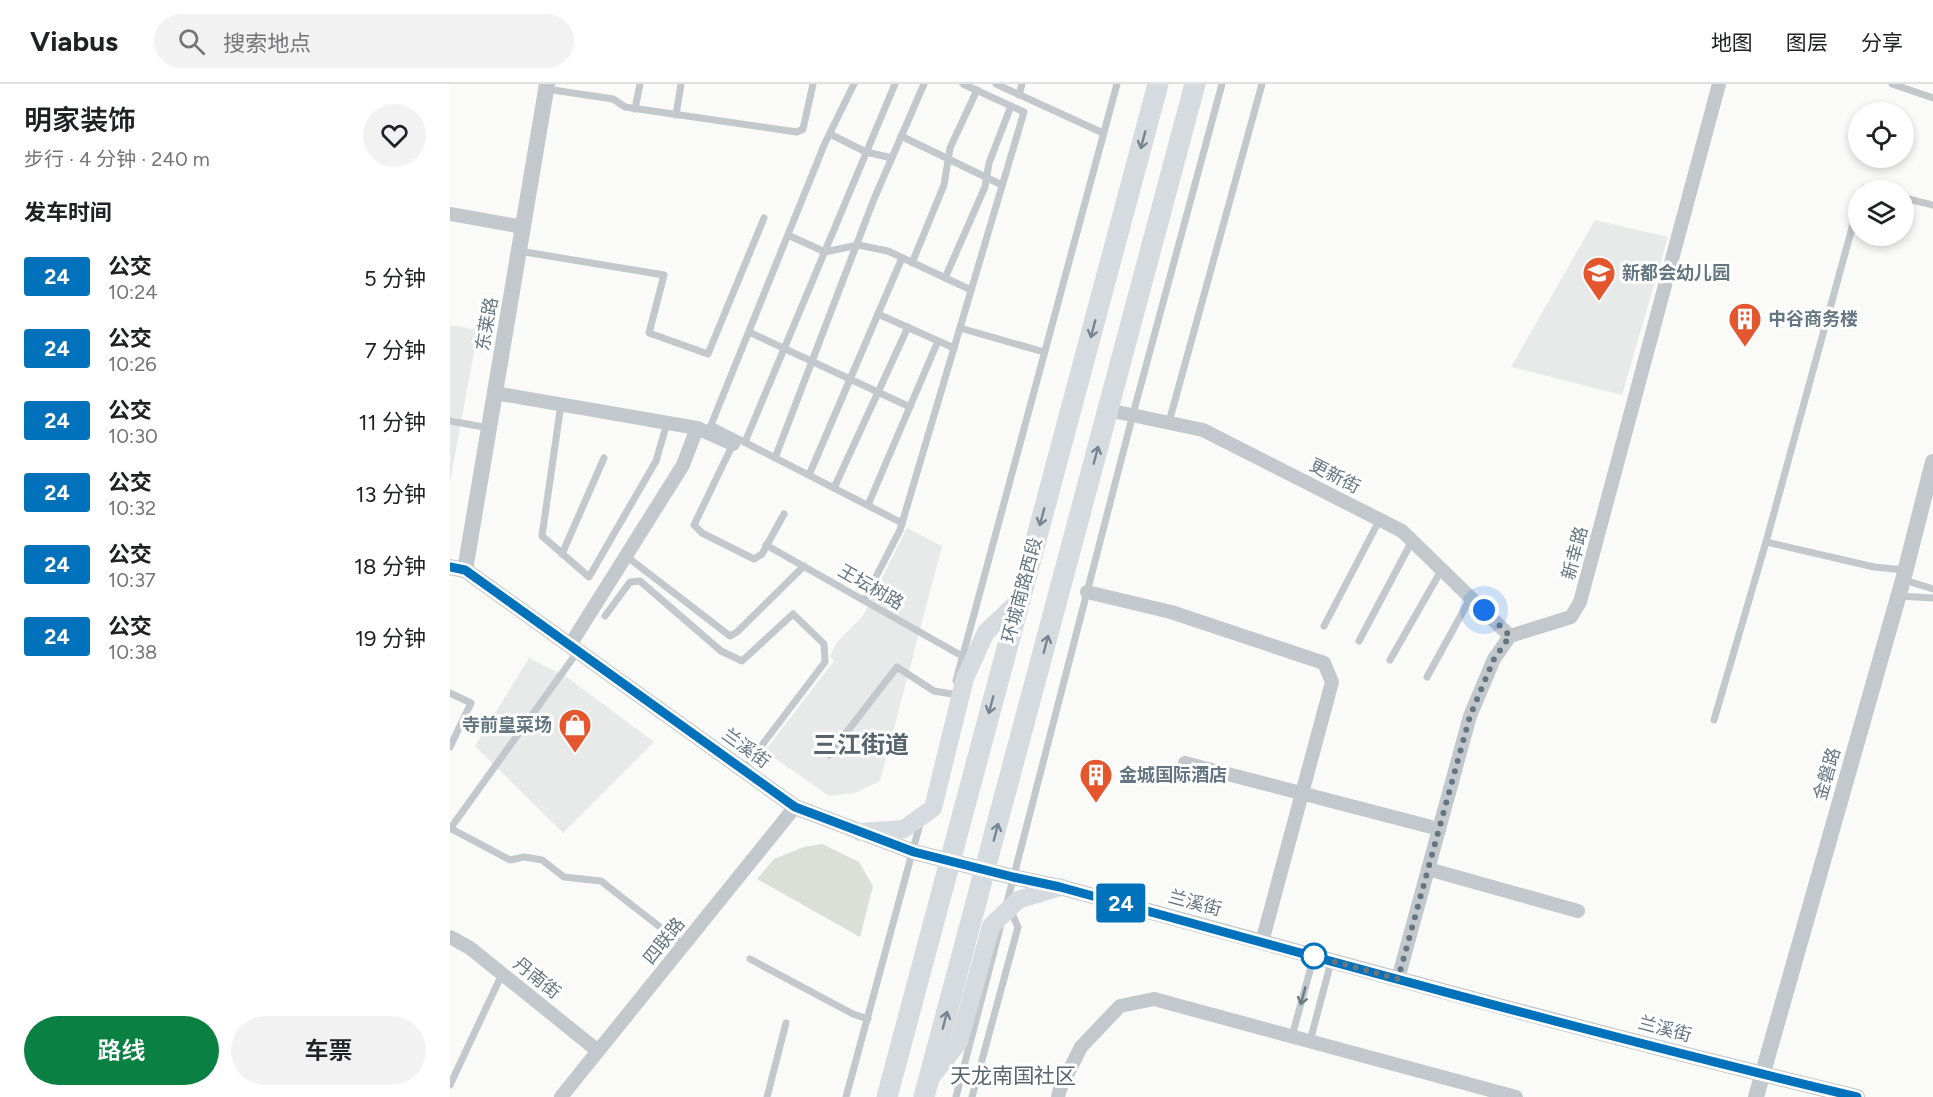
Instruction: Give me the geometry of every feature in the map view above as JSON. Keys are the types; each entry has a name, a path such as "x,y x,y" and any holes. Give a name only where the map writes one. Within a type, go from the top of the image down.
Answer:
{"main road":[{"name":"环城南路西段","path":"887,1097 1158,84"},
{"name":"环城南路西段","path":"926,1089 1196,89"},
{"path":"860,832 904,828 933,808 965,678 986,632 1020,600"},
{"path":"926,1089 959,1042 991,926 1018,900 1060,887"}],"street":[{"name":"新幸路","path":"1510,636 1570,617 1580,602 1719,84"},
{"name":"东莱路","path":"457,568 489,428 547,86"},
{"path":"450,214 523,227"},
{"path":"495,393 697,428 739,443"},
{"name":"更新街","path":"1108,410 1203,430 1402,531 1510,636"},
{"path":"574,648 626,556 683,465 697,428"},
{"name":"金磐路","path":"1756,1097 1902,582 1933,462"},
{"name":"兰溪街","path":"457,568 574,648 795,807 860,832 949,862 1060,887 1398,979 1857,1097"},
{"path":"1087,592 1170,612 1324,663 1332,682 1262,942"},
{"path":"1398,979 1470,716 1494,659 1510,636"},
{"path":"1185,763 1439,829"},
{"name":"四联路","path":"561,1097 795,807"},
{"path":"1428,869 1578,911"},
{"name":"丹南街","path":"450,938 470,948 598,1051"},
{"path":"1058,1097 1081,1047 1120,1006 1154,999 1516,1097"}],"lane":[{"path":"635,109 640,84"},
{"path":"676,115 681,84"},
{"path":"547,86 613,99 625,107 635,109 797,132 803,129 813,84"},
{"path":"854,84 830,134 711,425 739,443 775,458 902,523"},
{"path":"784,514 762,554 754,559 702,533 694,525 739,443 784,349 895,84"},
{"path":"775,458 874,199 924,84"},
{"path":"864,600 902,523 1024,112 963,84"},
{"path":"996,84 1104,133"},
{"path":"1019,95 1022,84"},
{"path":"950,705 1117,84"},
{"path":"956,1097 1133,414 1222,84"},
{"path":"1169,422 1262,84"},
{"path":"1892,84 1933,98"},
{"path":"912,262 944,185 950,148 977,90"},
{"path":"945,278 985,187 989,163 1011,106"},
{"path":"830,134 866,152 892,158"},
{"path":"901,136 1002,185"},
{"path":"1914,200 1933,205"},
{"path":"519,251 664,275 649,333 708,354 764,218"},
{"path":"788,235 825,252 858,244 888,251 971,290"},
{"path":"1714,720 1766,542 1848,243"},
{"path":"809,475 902,258"},
{"path":"878,314 954,348"},
{"path":"834,488 908,327"},
{"path":"960,328 1044,352"},
{"path":"749,332 910,407"},
{"path":"868,505 938,341"},
{"path":"562,404 542,536 589,577 656,461 667,423"},
{"path":"450,421 489,428"},
{"path":"562,554 604,458"},
{"path":"1324,626 1380,519"},
{"path":"1359,641 1413,541"},
{"path":"1766,542 1874,567 1933,598"},
{"name":"王坛树路","path":"766,545 962,656"},
{"path":"626,556 730,636 737,632 804,567"},
{"path":"1390,660 1442,569"},
{"path":"605,616 630,582 640,581 721,651 742,661 793,614 824,644 825,662 743,770"},
{"path":"1902,582 1933,589"},
{"path":"1427,677 1471,597"},
{"path":"574,648 450,829 510,860 524,857 542,860 564,877 601,881 683,945"},
{"path":"829,755 897,667 934,691 952,694"},
{"path":"450,693 471,703 450,747"},
{"path":"846,1097 914,852 942,738"},
{"path":"972,1097 1017,927 1006,911"},
{"path":"1292,1036 1314,956"},
{"path":"750,959 853,1014 868,1019"},
{"path":"1310,1041 1332,961"},
{"path":"450,1085 502,974"},
{"path":"766,1097 786,1023"}],"shaded area":[{"name":"新都会幼儿园","path":"1595,220 1668,237 1622,395 1511,367"},
{"path":"450,325 478,330 450,482"},
{"path":"907,528 942,546 880,781 855,793 829,796 765,751 834,661 830,656 837,642 863,616"},
{"name":"寺前皇菜场","path":"529,658 568,678 654,742 563,833 475,746"},
{"path":"822,844 859,862 873,886 860,937 757,879 774,859 804,847"}],"bus line":[{"name":"24","path":"450,567 465,570 795,807 914,852 1060,887 1421,985 1857,1097"}],"place":[{"name":"新都会幼儿园","path":"1599,302"},
{"name":"中谷商务楼","path":"1745,348"},
{"name":"寺前皇菜场","path":"575,754"},
{"name":"金城国际酒店","path":"1096,804"}],"district":[{"name":"三江街道","path":"861,744"},
{"name":"天龙南国社区","path":"1013,1075"}],"route":[{"path":"1314,956 1398,979 1470,716 1494,659 1510,636 1484,610"}]}
